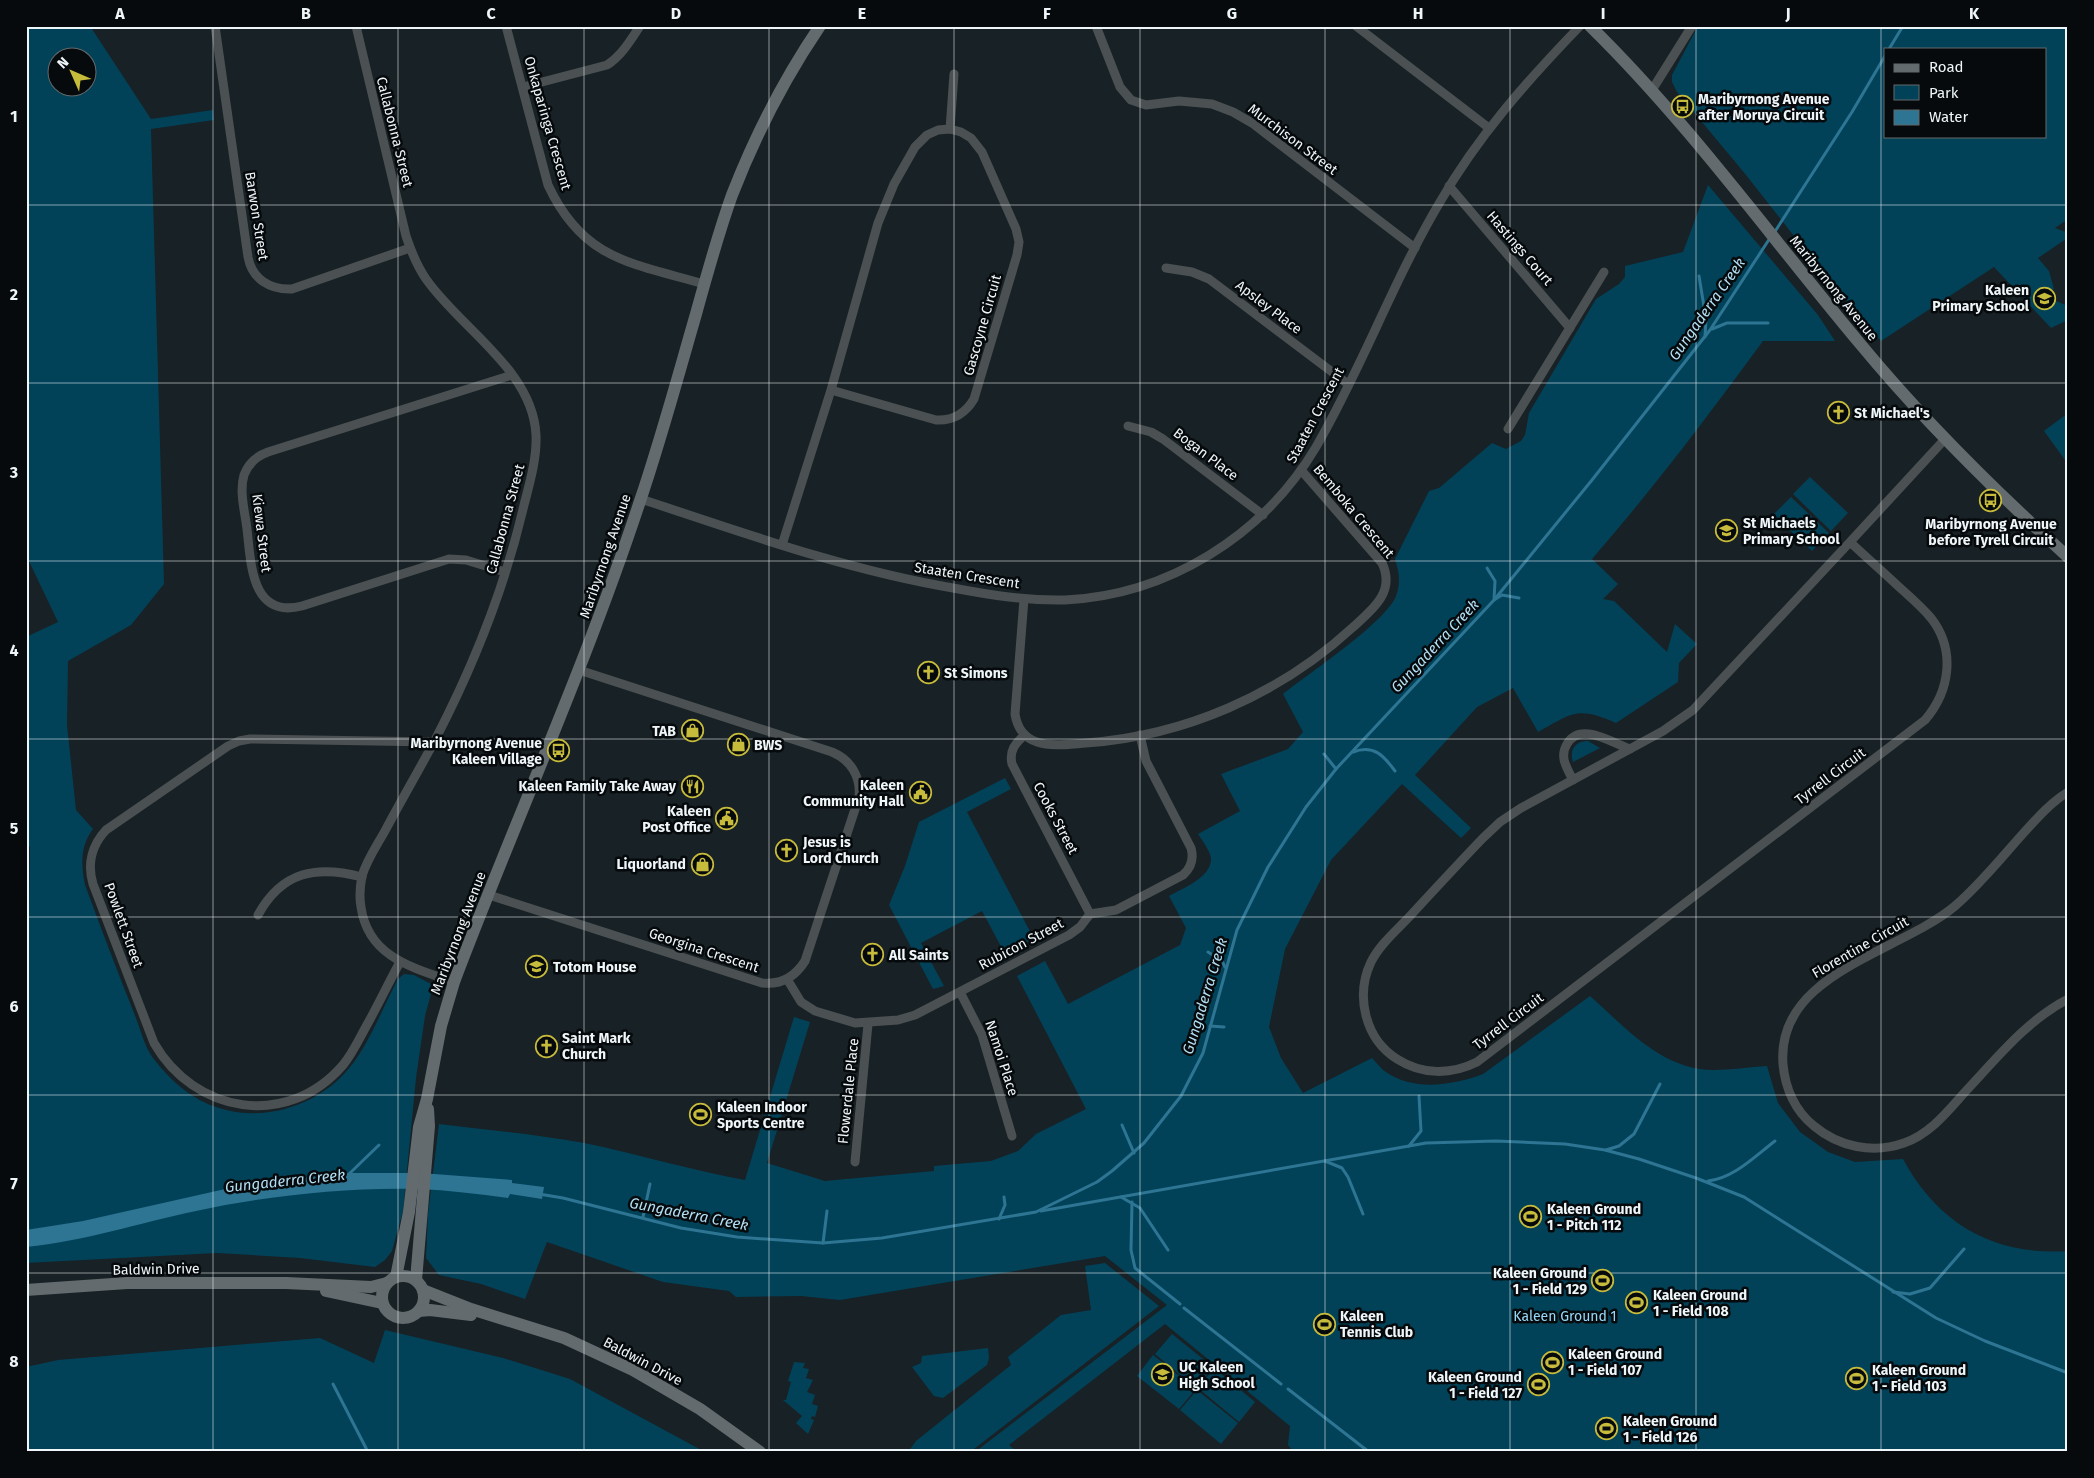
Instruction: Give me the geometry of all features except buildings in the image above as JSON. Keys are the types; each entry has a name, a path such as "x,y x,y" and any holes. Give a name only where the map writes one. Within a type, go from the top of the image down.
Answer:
{"street":[{"name":"Barwon Street","path":"215,26 248,257 251,268 258,278 274,288 292,289 410,248"},
{"name":"Callabonna Street","path":"356,26 410,248 427,281 512,375 529,404 535,425 536,448 522,516 506,572 474,659 434,742 369,858 362,876 360,904 368,930 378,945 400,962 454,982"},
{"name":"Onkaparinga Crescent","path":"506,26 548,184 558,206 572,225 589,242 609,254 632,263 704,284"},
{"path":"523,87 607,65 617,59 640,26"},
{"name":"Maribyrnong Avenue","path":"420,1285 415,1213 422,1153 429,1126 427,1099 437,1041 454,982 579,670 641,499 704,284 732,196 756,138 785,82 820,26"},
{"name":"Murchison Street","path":"1096,26 1120,88 1131,100 1146,105 1179,101 1201,102 1233,112 1252,124 1415,248"},
{"path":"1356,26 1489,128"},
{"name":"Staaten Crescent","path":"641,499 782,545 896,577 1024,599 1064,600 1124,591 1162,579 1216,552 1263,515 1301,470 1317,444 1415,248 1449,186 1489,128 1522,88 1580,26"},
{"name":"Maribyrnong Avenue","path":"1590,26 1652,90 1864,348 1945,439 1994,489 2068,557"},
{"path":"1652,90 1692,26"},
{"path":"782,545 831,390 871,243 894,184 915,147 923,138 933,132 950,129 954,74"},
{"name":"Gascoyne Circuit","path":"831,390 936,420 949,419 961,414 974,399 1017,255 1019,242 1016,230 979,147 966,135 950,129"},
{"name":"Hastings Court","path":"1449,186 1570,328"},
{"name":"Apsley Place","path":"1166,268 1192,272 1209,279 1348,384"},
{"path":"1508,429 1604,272"},
{"name":"Kiewa Street","path":"506,572 466,560 449,559 302,606 290,608 278,606 263,596 254,581 242,486 248,467 262,454 512,375"},
{"name":"Bogan Place","path":"1128,426 1151,432 1163,439 1263,515"},
{"name":"Tyrrell Circuit","path":"1850,542 1923,610 1940,633 1946,650 1946,679 1941,697 1931,713 1918,726 1477,1062 1459,1069 1440,1072 1420,1070 1402,1062 1380,1043 1366,1018 1364,988 1372,960 1383,944 1491,829 1521,808 1674,725 1692,710 1945,439"},
{"name":"Bemboka Crescent","path":"1025,735 1037,742 1047,744 1094,742 1140,735 1206,716 1269,688 1327,650 1356,625 1382,599 1386,589 1387,578 1382,563 1301,470"},
{"path":"1024,599 1015,714 1018,724 1025,735"},
{"path":"579,670 832,752 843,758 852,767 859,784 857,803 808,955 798,972 787,979"},
{"path":"1574,780 1563,760 1565,747 1574,735 1580,733 1596,735 1630,749"},
{"name":"Cooks Street","path":"1025,735 1013,748 1012,764 1090,914"},
{"path":"1090,914 1116,910 1179,878 1186,872 1192,861 1190,844 1146,761 1140,735"},
{"name":"Powlett Street","path":"400,962 350,1056 326,1082 306,1094 272,1105 236,1104 214,1098 192,1087 174,1072 154,1043 93,884 90,870 92,855 101,835 112,826 228,746 239,741 250,739 434,742"},
{"name":"Florentine Circuit","path":"2068,792 2046,809 1967,895 1949,911 1830,978 1804,998 1792,1016 1785,1037 1782,1058 1785,1080 1793,1100 1802,1113 1812,1125 1830,1138 1850,1146 1872,1149 1904,1143 1932,1127 2028,1025 2047,1010 2068,999"},
{"path":"258,915 275,892 299,876 327,870 362,876"},
{"name":"Georgina Crescent","path":"489,894 756,982 768,984 787,979"},
{"name":"Rubicon Street","path":"787,979 797,997 810,1008 848,1022 868,1024 910,1018 1068,935 1080,927 1090,914"},
{"name":"Namoi Place","path":"960,992 982,1035 1012,1136"},
{"name":"Flowerdale Place","path":"854,1162 868,1024"},
{"name":"Maribyrnong Avenue","path":"392,1280 415,1213"},
{"path":"403,1276 420,1285 424,1298 419,1311 407,1318 395,1317 386,1310 381,1296 392,1280 403,1276"},
{"name":"Baldwin Drive","path":"26,1290 127,1283 286,1283 371,1287 392,1280"},
{"name":"Baldwin Drive","path":"286,1283 382,1303"},
{"name":"Baldwin Drive","path":"420,1285 501,1319 564,1338 633,1370 700,1409 760,1452"},
{"name":"Baldwin Drive","path":"419,1311 430,1310 501,1319"}],"green space":[{"path":"26,26 90,26 151,119 213,110 214,120 151,129 164,584 131,625 68,661 67,725 76,810 93,829 86,842 83,856 85,885 145,1042 153,1058 182,1088 200,1100 219,1108 235,1112 269,1112 286,1109 317,1095 344,1074 360,1053 398,979 404,974 414,975 431,984 432,990 425,1016 416,1078 403,1211 392,1251 385,1260 375,1267 300,1258 217,1253 26,1263 26,1093 30,847 26,845 26,637 58,622 26,555"},
{"path":"1698,26 2068,26 2068,219 2055,228 2066,232 2066,239 2038,258 2049,271 2054,289 2036,298 2049,298 2068,306 2068,320 2051,328 1994,267 1881,341 1842,297 1746,175 1677,92 1672,82 1672,75"},
{"name":"Kaleen Ground 1","path":"1708,185 1818,315 1835,341 1763,341 1680,452 1592,559 1618,584 1603,599 1614,601 1667,652 1675,624 1697,644 1679,663 1678,682 1616,723 1583,713 1568,716 1538,732 1513,688 1477,707 1415,775 1471,828 1461,838 1402,784 1331,860 1285,949 1269,1027 1281,1058 1303,1093 1372,1058 1386,1072 1409,1082 1434,1085 1472,1078 1483,1074 1590,996 1645,1045 1677,1063 1713,1070 1767,1066 1778,1103 1800,1132 1828,1152 1855,1162 1903,1159 1917,1182 1933,1202 1951,1218 1971,1231 1993,1241 2016,1248 2041,1251 2068,1251 2068,1452 1294,1452 1288,1445 1290,1426 1165,1324 1009,1445 1017,1452 975,1452 1167,1305 1105,1256 840,1300 801,1296 736,1297 729,1291 663,1282 547,1242 525,1299 481,1284 439,1275 426,1258 428,1214 439,1124 584,1143 745,1180 794,1017 810,1022 767,1163 825,1181 934,1171 934,1166 991,1161 1018,1151 1036,1134 1086,1109 1017,976 1045,961 1068,1004 1180,945 1186,928 1169,896 1196,881 1207,871 1210,865 1210,855 1198,834 1240,811 1221,774 1288,749 1303,732 1283,694 1362,633 1389,607 1396,596 1399,586 1395,559 1429,491 1439,488 1492,443 1506,449 1521,441 1525,435 1529,413 1596,299 1619,284 1625,277 1625,266 1683,252"},
{"path":"2068,413 2068,458 2065,460 2044,431"},
{"path":"1810,477 1848,513 1831,531 1793,494"},
{"path":"1791,497 1829,533 1812,551 1773,515"},
{"path":"1588,741 1600,748 1573,762 1572,754 1576,744"},
{"path":"1005,778 1011,789 967,812 1034,939 1005,954 982,911 921,943 944,986 933,989 889,905 905,866 919,822"},
{"path":"1105,1263 1159,1306 970,1452 908,1452 916,1441 1011,1365 1008,1357 1061,1315 1091,1310 1085,1266"},
{"path":"385,1330 503,1358 570,1379 705,1452 26,1452 26,1367 58,1360 320,1338 374,1363"},
{"path":"1172,1334 1213,1367 1196,1388 1155,1354"},
{"path":"988,1348 989,1358 987,1365 943,1398 934,1396 912,1367 921,1363 922,1356"},
{"path":"1153,1355 1196,1389 1179,1409 1137,1376"},
{"path":"794,1362 805,1363 803,1368 809,1369 806,1378 813,1380 807,1392 815,1395 812,1404 818,1406 815,1417 812,1416 811,1419 814,1420 808,1434 796,1423 802,1416 783,1400 786,1400 791,1382 788,1381"},
{"path":"1214,1368 1255,1402 1239,1422 1198,1388"},
{"path":"1197,1390 1238,1423 1221,1444 1180,1410"}],"water":[{"name":"Gungaderra Creek","path":"343,1173 421,1173 512,1180 512,1183 544,1187 542,1199 510,1194 508,1198 418,1189 363,1189 278,1197 222,1206 91,1236 26,1247 26,1230 83,1221 243,1185"}],"waterway":[{"name":"Gungaderra Creek","path":"1890,48 1903,26"},
{"name":"Gungaderra Creek","path":"1774,233 1852,112 1884,58"},
{"name":"Gungaderra Creek","path":"539,1194 563,1198 681,1228 737,1237 823,1243 882,1238 1036,1212 1097,1182 1112,1171 1144,1143 1181,1096 1203,1053 1237,930 1268,867 1306,807 1336,769 1494,600 1592,480 1710,330 1770,238"},
{"path":"1699,276 1706,319 1705,337"},
{"path":"1712,329 1727,323 1768,323"},
{"name":"Gungaderra Creek","path":"1487,568 1495,581 1494,600 1502,595 1519,598"},
{"path":"1353,752 1367,749 1378,753 1395,771"},
{"path":"1324,754 1336,769"},
{"path":"1208,952 1222,961 1225,967"},
{"path":"1210,1026 1224,1027"},
{"path":"1606,1150 1619,1146 1634,1134 1660,1084"},
{"path":"1409,1146 1421,1131 1419,1096"},
{"path":"1122,1125 1134,1153"},
{"path":"1041,1211 1426,1143 1496,1141 1565,1144 1605,1150 1696,1178 1744,1197 1936,1318 1985,1341 2068,1373"},
{"path":"1708,1181 1726,1176 1735,1171 1775,1141"},
{"path":"349,1174 379,1145"},
{"path":"1325,1161 1342,1168 1348,1177 1363,1214"},
{"path":"643,1217 650,1184"},
{"path":"999,1219 1005,1205 1004,1197"},
{"path":"1121,1197 1140,1208 1168,1250"},
{"path":"1132,1202 1131,1250 1135,1268 1180,1304"},
{"path":"823,1243 827,1211"},
{"path":"1893,1292 1910,1294 1930,1288 1964,1249"},
{"path":"1184,1308 1281,1384"},
{"path":"333,1384 368,1452"},
{"path":"1288,1389 1369,1452"}],"place":[{"name":"Maribyrnong Avenue after Moruya Circuit","path":"1682,107"},
{"name":"Kaleen Primary School","path":"2045,298"},
{"name":"St Michael's","path":"1838,413"},
{"name":"Maribyrnong Avenue before Tyrell Circuit","path":"1991,501"},
{"name":"St Michaels Primary School","path":"1727,531"},
{"name":"St Simons","path":"928,673"},
{"name":"TAB","path":"692,731"},
{"name":"BWS","path":"738,745"},
{"name":"Maribyrnong Avenue Kaleen Village","path":"558,751"},
{"name":"Kaleen Family Take Away","path":"692,786"},
{"name":"Kaleen Community Hall","path":"920,793"},
{"name":"Kaleen Post Office","path":"727,819"},
{"name":"Jesus is Lord Church","path":"787,850"},
{"name":"Liquorland","path":"702,864"},
{"name":"All Saints","path":"873,955"},
{"name":"Totom House","path":"537,967"},
{"name":"Saint Mark Church","path":"546,1046"},
{"name":"Kaleen Indoor Sports Centre","path":"701,1115"},
{"name":"Kaleen Ground 1 - Pitch 112","path":"1531,1217"},
{"name":"Kaleen Ground 1 - Field 129","path":"1603,1281"},
{"name":"Kaleen Ground 1 - Field 108","path":"1637,1303"},
{"name":"Kaleen Tennis Club","path":"1324,1324"},
{"name":"Kaleen Ground 1 - Field 107","path":"1552,1362"},
{"name":"UC Kaleen High School","path":"1163,1375"},
{"name":"Kaleen Ground 1 - Field 103","path":"1856,1378"},
{"name":"Kaleen Ground 1 - Field 127","path":"1538,1385"},
{"name":"Kaleen Ground 1 - Field 126","path":"1607,1429"}]}
